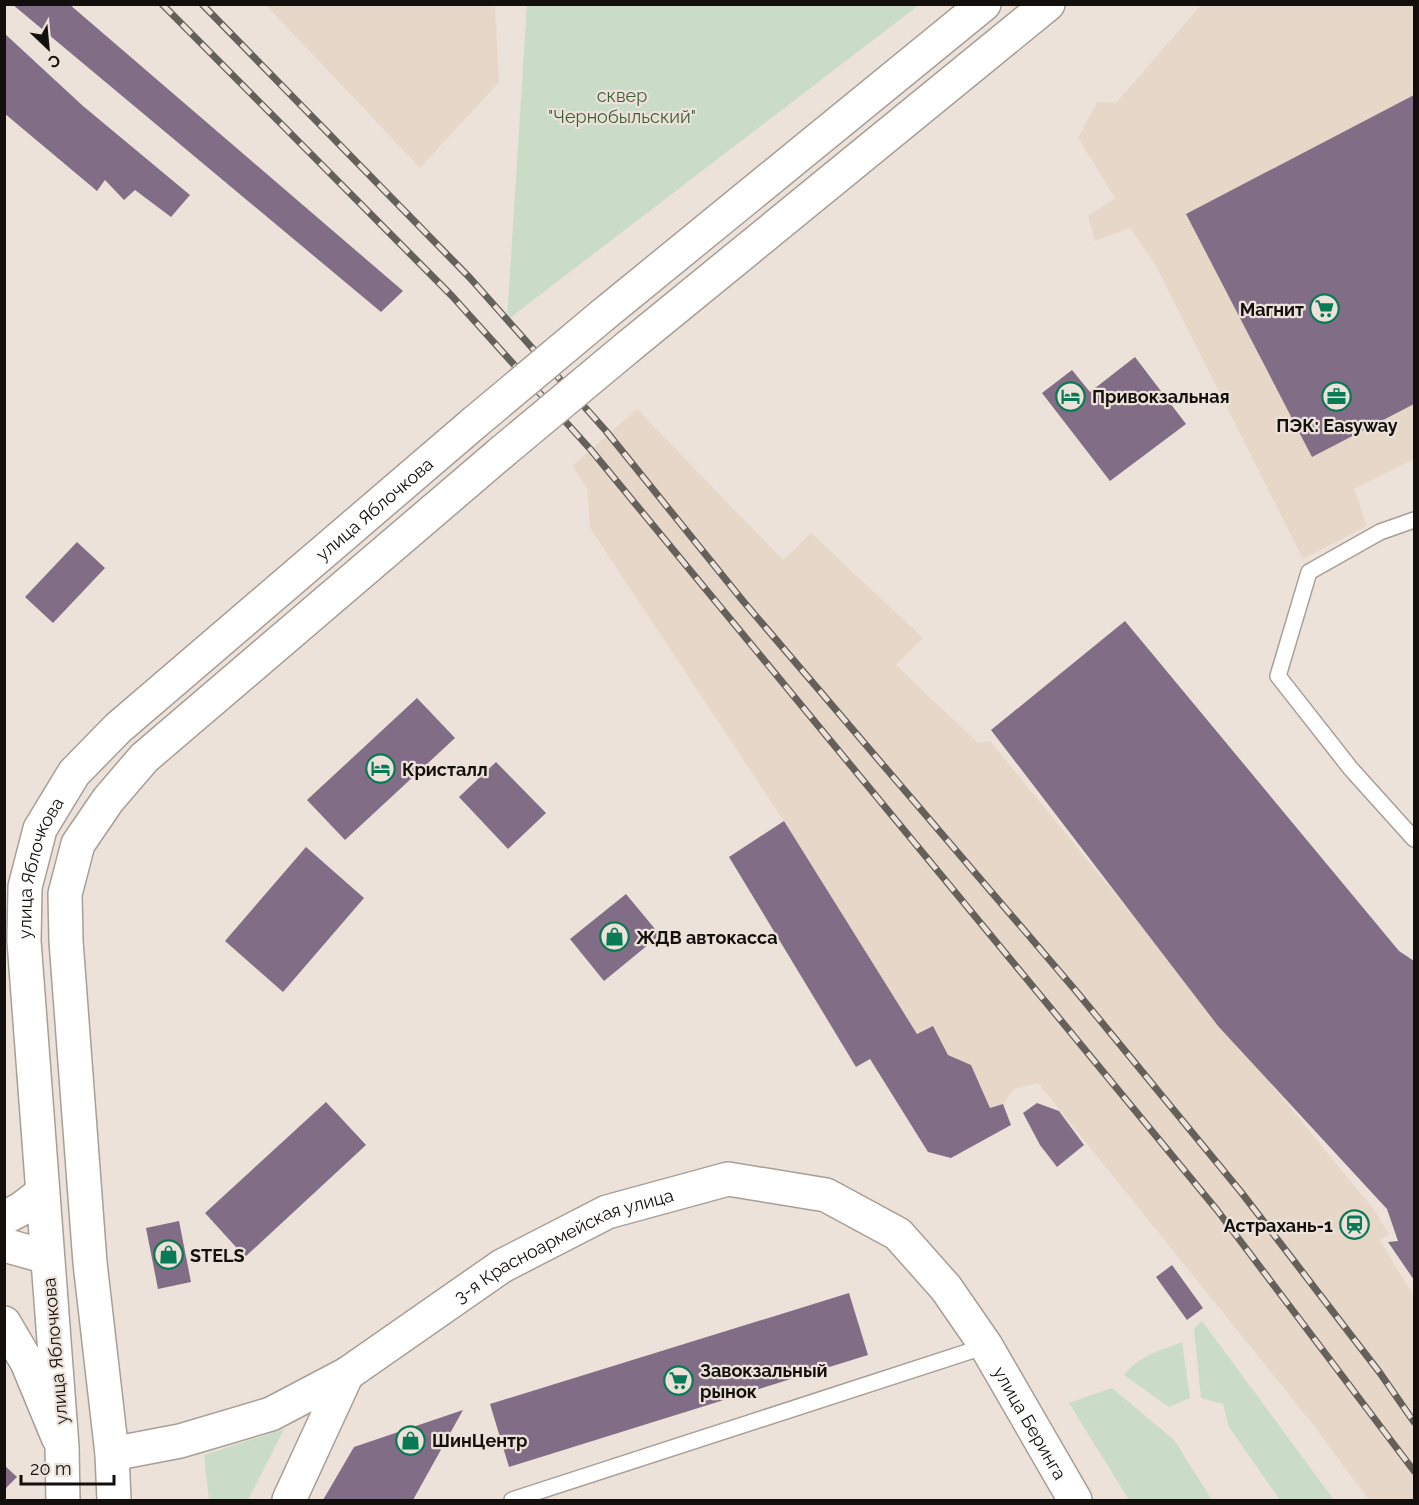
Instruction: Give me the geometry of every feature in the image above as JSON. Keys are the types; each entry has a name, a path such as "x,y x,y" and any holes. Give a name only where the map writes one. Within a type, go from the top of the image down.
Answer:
{"main road":[{"name":"улица Яблочкова","path":"63,1500 62,1447 24,941 25,887 40,829 74,773 118,728 474,423 984,4"},
{"name":"улица Яблочкова","path":"114,1500 112,1454 90,1263 66,941 65,894 78,844 108,800 144,758 502,452 1048,4"},
{"name":"3-я Красноармейская улица","path":"112,1454 180,1441 271,1414 347,1374 502,1266 607,1212 728,1179 826,1195 898,1234 946,1288 986,1346"},
{"path":"4,1218 31,1203 42,1193"},
{"path":"4,1245 47,1257"},
{"path":"4,1323 27,1362 62,1447"},
{"name":"улица Беринга","path":"986,1346 1075,1500"},
{"path":"289,1500 347,1374"}],"lane":[{"path":"1414,520 1380,532 1309,572 1278,676 1351,770 1414,838"},
{"path":"512,1500 986,1346"}],"shaded area":[{"path":"266,5 495,5 499,82 420,168"},
{"path":"1201,5 1414,5 1414,459 1354,489 1367,526 1303,559 1155,264 1130,228 1095,241 1088,216 1115,198 1078,138 1097,102 1116,103"},
{"path":"637,409 783,560 811,533 923,638 896,665 978,743 990,741 1375,1211 1389,1234 1380,1240 1414,1297 1414,1500 1369,1500 1311,1422 1038,1083 1014,1089 1003,1104 990,1108 971,1065 948,1055 933,1026 917,1034 784,821 590,528 587,488 572,466"}],"green space":[{"name":"сквер \"Чернобыльский\"","path":"527,4 919,4 919,5 507,320"},
{"path":"1202,1321 1334,1500 1280,1500 1229,1427 1223,1404 1201,1398 1194,1329"},
{"path":"1182,1342 1190,1398 1169,1407 1124,1375 1143,1358"},
{"path":"1112,1388 1174,1440 1212,1500 1129,1500 1069,1403"},
{"path":"284,1429 248,1500 209,1500 204,1455"}],"building":[{"path":"12,4 69,4 403,291 381,312"},
{"path":"4,33 83,106 190,195 171,217 135,190 124,200 105,180 97,191 4,113"},
{"name":"Магнит","path":"1414,95 1414,404 1312,457 1186,214"},
{"path":"1135,357 1186,424 1110,481 1042,393 1072,370 1090,392"},
{"path":"77,542 105,568 53,623 25,597"},
{"name":"Астрахань-1","path":"1125,621 1399,951 1414,961 1414,1280 1388,1242 1398,1241 1387,1209 1218,1026 991,730"},
{"name":"Кристалл","path":"417,698 455,738 345,840 307,800"},
{"path":"496,762 546,813 508,849 459,797"},
{"path":"784,821 917,1034 933,1026 948,1055 971,1065 990,1108 1003,1104 1011,1125 951,1158 928,1152 870,1059 856,1067 729,857"},
{"path":"306,847 364,898 283,992 225,941"},
{"name":"ЖДВ автокасса","path":"626,894 660,935 604,981 570,939"},
{"path":"326,1102 366,1145 245,1257 205,1213"},
{"path":"1037,1103 1059,1111 1084,1145 1057,1167 1040,1145 1023,1113"},
{"path":"179,1221 191,1282 158,1289 146,1228"},
{"path":"1172,1265 1203,1308 1187,1320 1156,1277"},
{"name":"Завокзальный рынок","path":"849,1293 868,1355 509,1467 490,1404"},
{"path":"463,1410 413,1500 323,1500 354,1447"},
{"path":"4,1465 17,1477 4,1490"}],"railway":[{"path":"162,4 452,296 591,450 1217,1210 1414,1471"},
{"path":"202,4 470,278 606,431 743,601 1076,991 1241,1192 1380,1373 1414,1422"}],"place":[{"name":"Магнит","path":"1325,309"},
{"name":"Привокзальная","path":"1071,396"},
{"name":"ПЭК: Easyway","path":"1337,396"},
{"name":"Кристалл","path":"381,769"},
{"name":"ЖДВ автокасса","path":"615,937"},
{"name":"Астрахань-1","path":"1354,1225"},
{"name":"STELS","path":"169,1255"},
{"name":"Завокзальный рынок","path":"679,1380"},
{"name":"ШинЦентр","path":"411,1440"}]}
